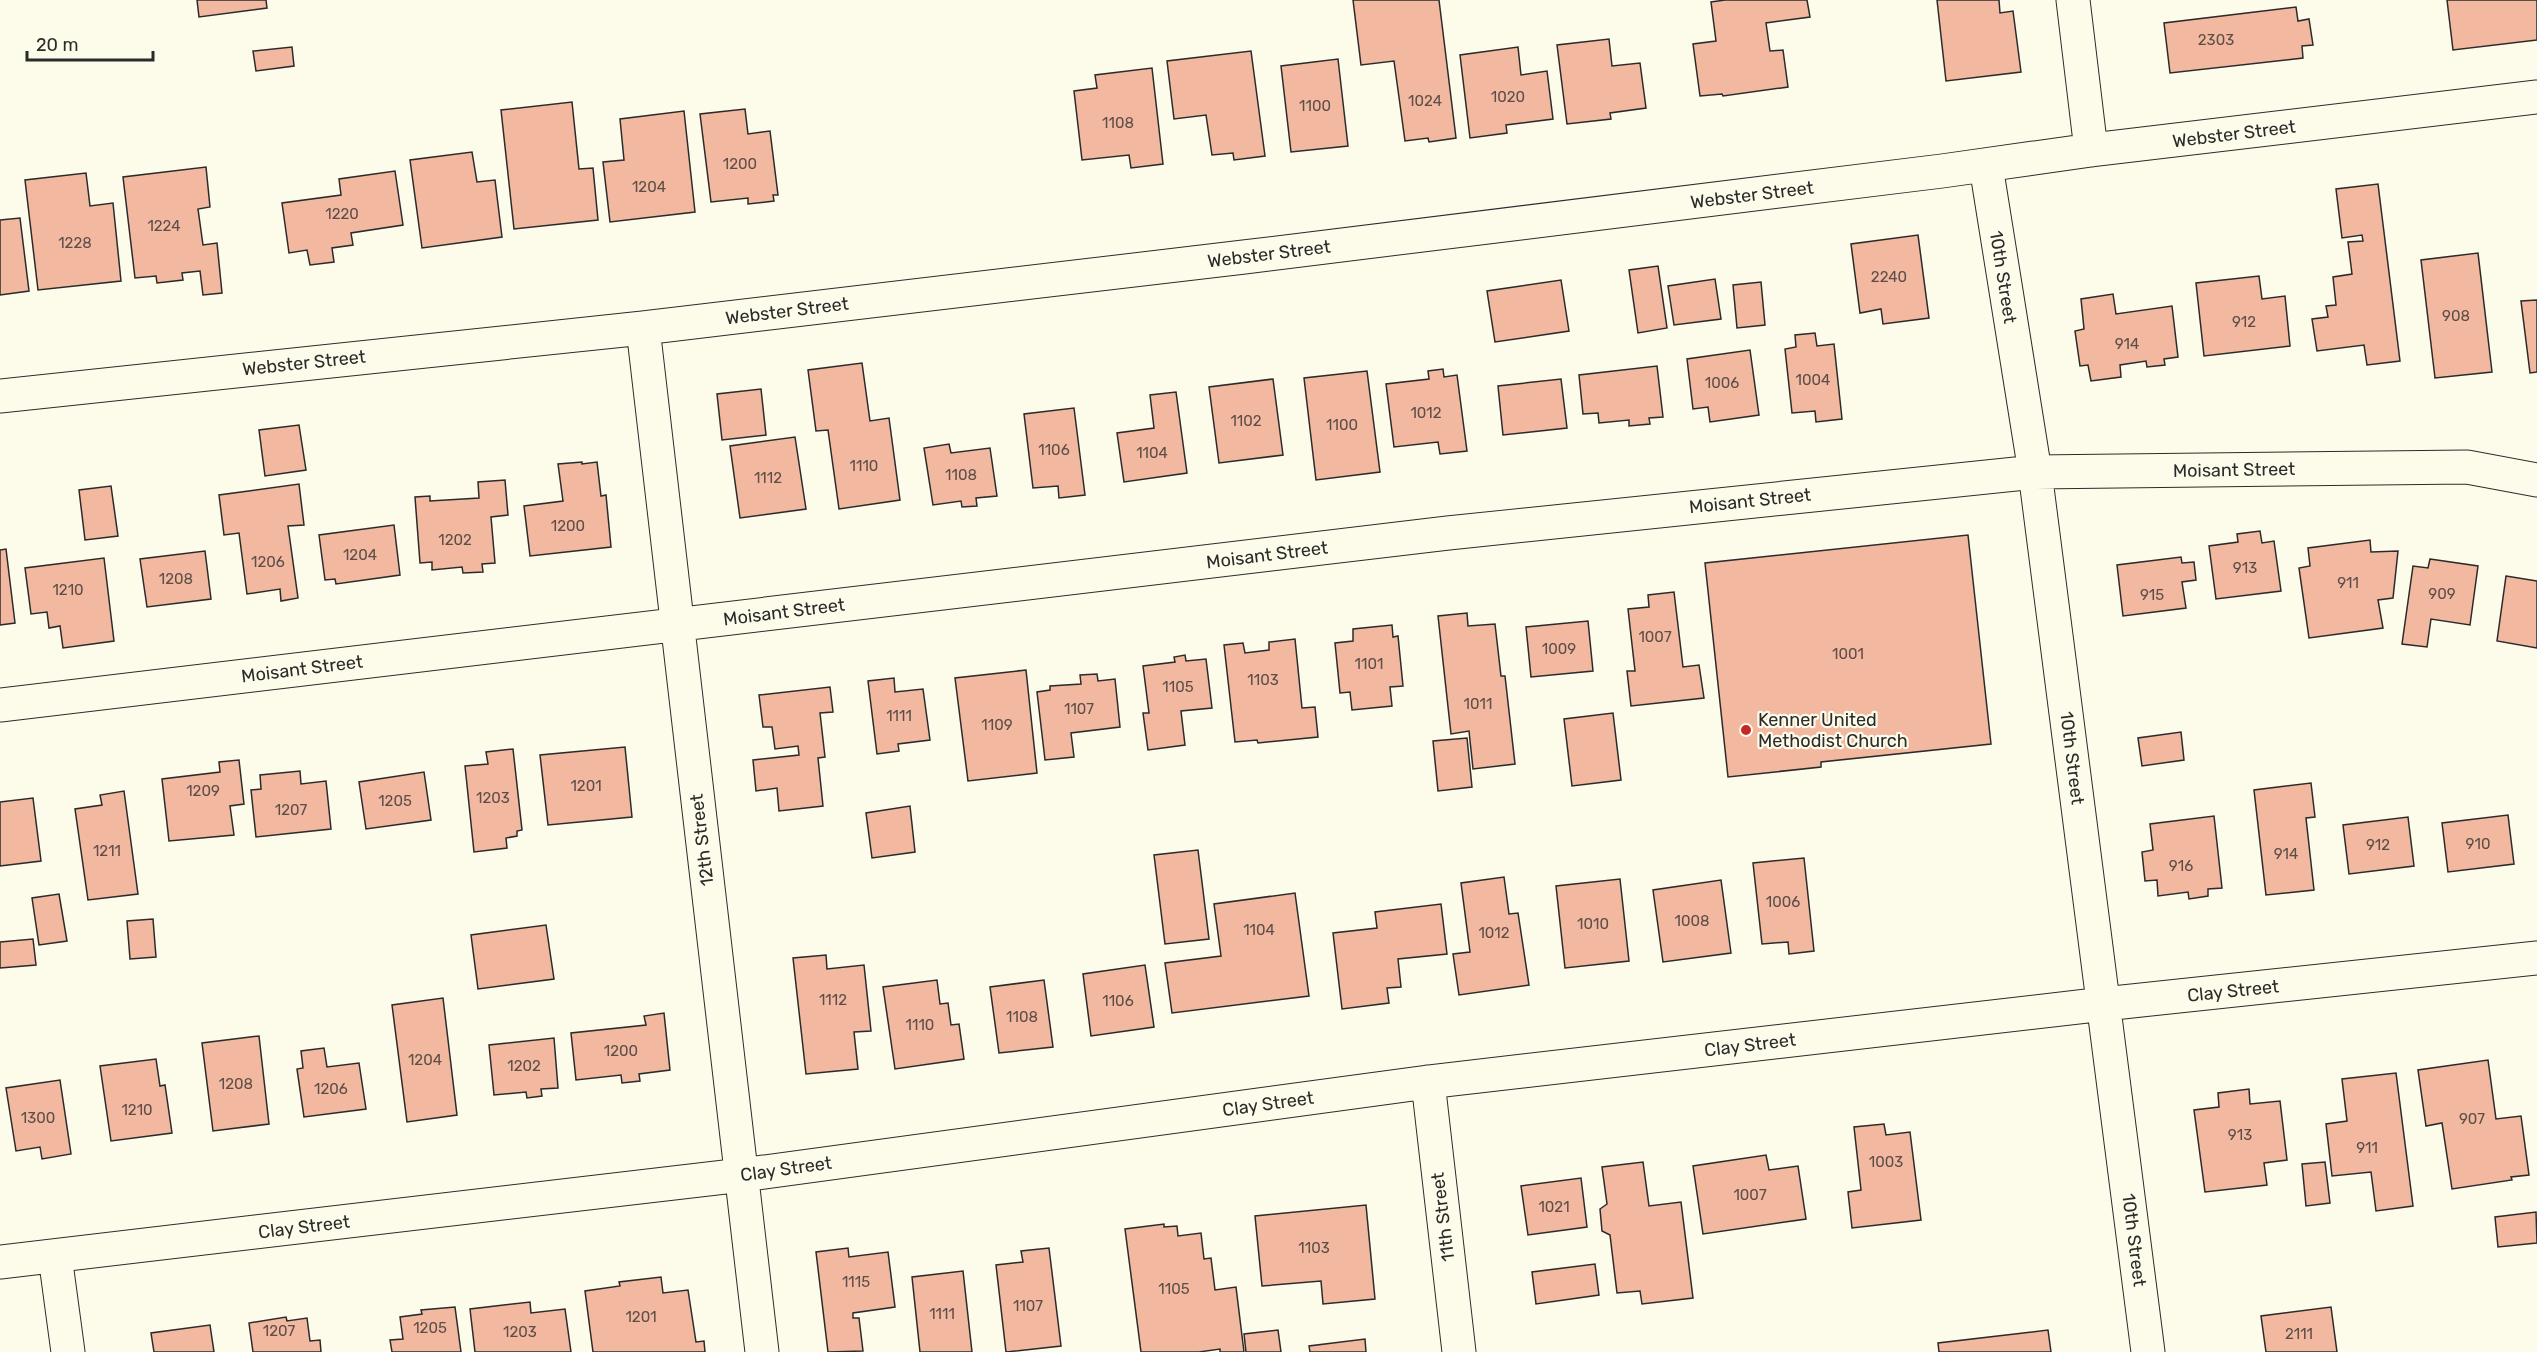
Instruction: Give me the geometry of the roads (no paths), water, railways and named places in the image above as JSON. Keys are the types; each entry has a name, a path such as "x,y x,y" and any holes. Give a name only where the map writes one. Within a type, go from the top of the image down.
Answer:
{"street":[{"path":"2073,0 2091,150"},
{"name":"Webster Street","path":"0,396 643,328 2537,97"},
{"name":"10th Street","path":"1986,166 2035,472 2148,1352"},
{"name":"12th Street","path":"643,328 762,1352"},
{"name":"Moisant Street","path":"0,705 1448,533 2035,472 2467,467 2537,480"},
{"name":"Clay Street","path":"0,1262 742,1175 1428,1082 2104,1004 2537,958"},
{"name":"11th Street","path":"1428,1082 1459,1352"},
{"path":"55,1257 68,1352"}],"place":[{"name":"Kenner United Methodist Church","path":"1746,730"}]}
